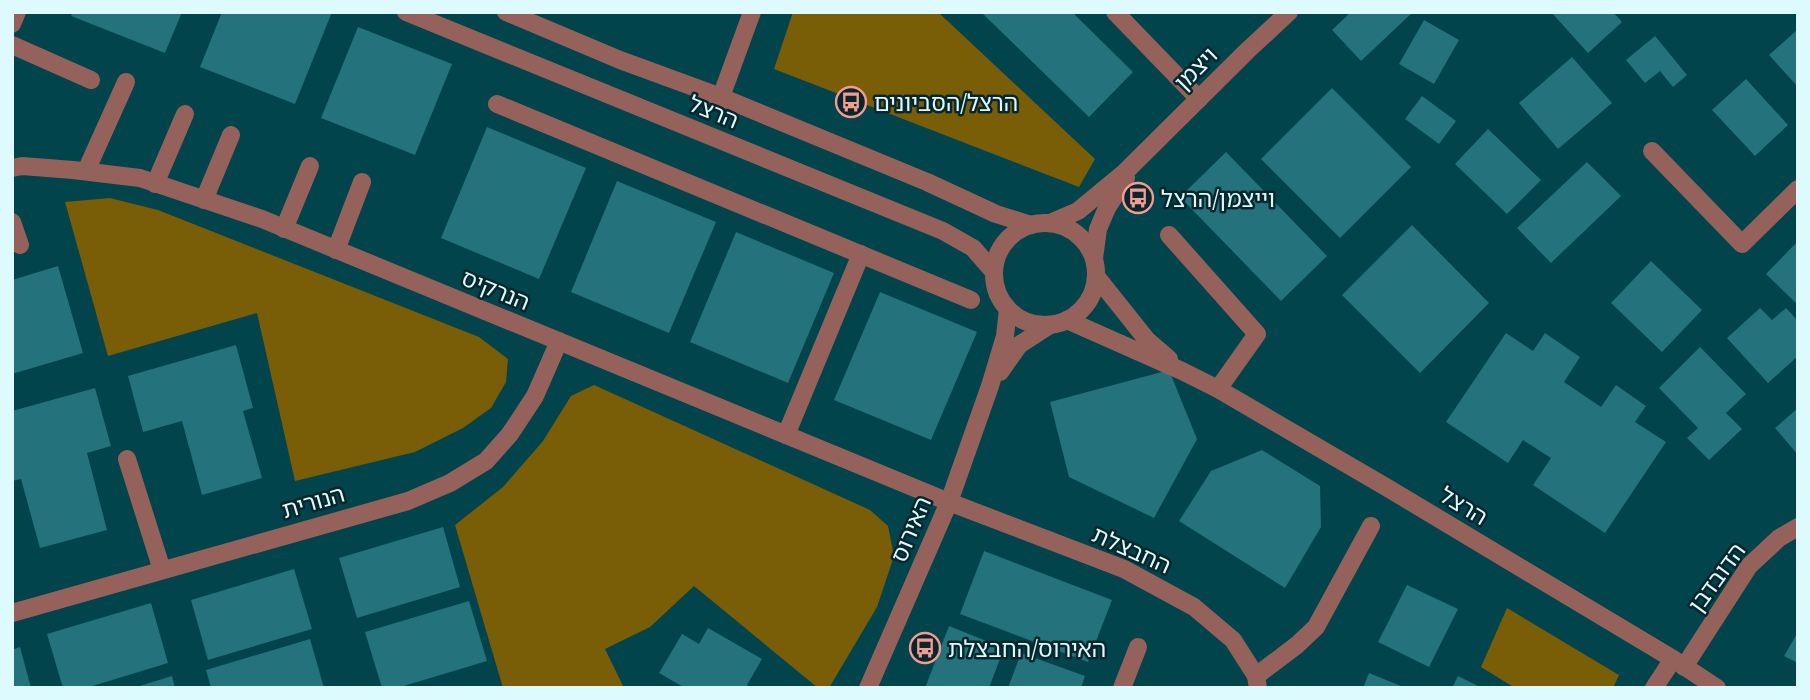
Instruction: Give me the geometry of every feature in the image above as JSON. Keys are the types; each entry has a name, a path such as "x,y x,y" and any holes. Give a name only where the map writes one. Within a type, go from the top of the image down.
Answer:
{"street":[{"path":"12,24 17,12"},
{"name":"הרצל","path":"406,12 943,231 973,248 994,272"},
{"name":"הרצל","path":"506,12 620,60 721,97 927,182 996,214 1031,225"},
{"path":"721,97 752,12"},
{"path":"1115,12 1199,99"},
{"name":"ויצמן","path":"1050,223 1078,211 1124,173 1289,12"},
{"path":"12,45 91,80"},
{"path":"86,171 126,82"},
{"path":"497,104 971,300"},
{"path":"155,184 185,114"},
{"path":"204,200 231,135"},
{"path":"1652,151 1742,244 1798,189"},
{"name":"ויצמן","path":"1095,267 1098,229 1107,208 1137,160"},
{"name":"הנרקיס","path":"12,168 22,166 140,178 262,219 948,502"},
{"path":"284,229 310,166"},
{"path":"336,250 362,182"},
{"path":"12,222 20,244"},
{"path":"1050,223 1077,234 1087,245 1095,267 1094,290 1088,302 1078,312 1058,322 1035,324 1020,318 1008,309 995,285 997,256 1005,242 1017,231 1031,225 1050,223"},
{"path":"1169,235 1257,334 1218,389"},
{"path":"786,435 861,254"},
{"name":"הרצל","path":"1095,267 1147,340 1182,371"},
{"name":"האירוס","path":"868,688 948,502 990,386 1005,336 1008,309"},
{"name":"הרצל","path":"1058,322 1182,371 1218,389 1386,487 1717,688"},
{"name":"האירוס","path":"990,386 1019,345 1058,322"},
{"name":"הנורית","path":"12,613 408,501 450,482 486,461 510,434 535,396 559,341"},
{"path":"127,459 162,570"},
{"name":"החבצלת","path":"948,502 1124,569 1195,607 1233,640 1257,682"},
{"path":"1257,682 1316,627 1371,526"},
{"name":"הדובדבן","path":"1654,688 1678,663 1749,566 1779,538 1798,527"},
{"path":"1122,688 1138,647"}],"shaded area":[{"path":"793,12 938,12 1095,159 1079,187 774,69"},
{"path":"110,198 158,210 479,337 508,359 506,382 491,408 463,428 415,452 295,481 257,313 108,356 65,202"},
{"path":"594,385 870,510 888,526 894,556 877,607 829,688 818,688 694,586 650,627 605,649 624,688 503,688 455,525 503,487 543,441 571,396"},
{"path":"1507,608 1619,675 1613,688 1515,688 1481,667"}],"building":[{"path":"73,12 182,12 165,53 71,16"},
{"path":"222,12 332,12 295,104 200,67"},
{"path":"981,12 1072,12 1133,72 1089,117"},
{"path":"1351,12 1413,12 1361,61 1332,30"},
{"path":"1551,12 1613,12 1622,22 1588,53"},
{"path":"1424,20 1459,40 1434,84 1399,64"},
{"path":"358,27 452,64 415,155 321,118"},
{"path":"1798,29 1798,87 1769,55"},
{"path":"1655,36 1687,75 1673,87 1660,71 1645,83 1626,60"},
{"path":"1572,57 1612,103 1558,149 1519,103"},
{"path":"1746,79 1788,125 1755,156 1712,110"},
{"path":"1332,88 1411,167 1340,238 1261,159"},
{"path":"1422,96 1456,121 1439,144 1405,119"},
{"path":"487,127 586,168 539,279 441,238"},
{"path":"1488,129 1541,180 1507,214 1455,164"},
{"path":"1226,152 1327,256 1281,301 1180,197"},
{"path":"1587,162 1621,196 1551,263 1517,228"},
{"path":"617,181 716,222 669,333 571,292"},
{"path":"1412,225 1489,303 1420,373 1342,295"},
{"path":"736,232 834,273 788,383 690,342"},
{"path":"1798,241 1798,305 1766,274"},
{"path":"1651,261 1702,310 1662,352 1611,303"},
{"path":"58,266 83,353 12,374 12,280"},
{"path":"880,292 977,332 931,440 834,400"},
{"path":"1760,308 1772,320 1786,308 1798,321 1798,356 1768,383 1727,338"},
{"path":"1506,333 1533,351 1545,333 1580,357 1564,382 1601,407 1616,385 1646,406 1635,422 1666,442 1605,533 1533,485 1551,458 1523,440 1508,463 1446,422"},
{"path":"236,345 253,408 243,411 262,478 202,495 182,421 143,432 128,376"},
{"path":"1700,347 1746,394 1726,413 1742,429 1709,460 1687,438 1698,428 1659,388"},
{"path":"1169,370 1197,439 1154,518 1069,477 1050,402"},
{"path":"95,388 111,446 87,453 107,530 40,548 21,479 12,481 12,411"},
{"path":"1798,408 1798,455 1775,428"},
{"path":"1262,450 1320,486 1321,527 1285,588 1179,521 1211,471"},
{"path":"443,527 460,587 357,618 339,558"},
{"path":"984,551 1112,600 1088,662 960,614"},
{"path":"294,569 312,629 208,660 191,600"},
{"path":"1407,585 1458,609 1429,667 1378,642"},
{"path":"469,601 487,661 397,688 382,688 365,632"},
{"path":"151,603 168,663 86,688 63,688 47,634"},
{"path":"949,626 1004,648 989,688 925,688"},
{"path":"708,628 762,659 747,685 752,688 685,688 659,673 682,634 699,644"},
{"path":"1798,632 1798,663 1784,656"},
{"path":"310,639 324,688 211,688 206,670"},
{"path":"20,647 31,688 12,688 12,650"},
{"path":"1021,653 1085,676 1081,688 1008,688"},
{"path":"1369,673 1406,688 1363,688"},
{"path":"172,676 175,688 136,687"},
{"path":"1458,676 1482,688 1452,688"}],"place":[{"name":"הרצל/הסביונים","path":"851,102"},
{"name":"וייצמן/הרצל","path":"1138,198"},
{"name":"האירוס/החבצלת","path":"925,648"}]}
